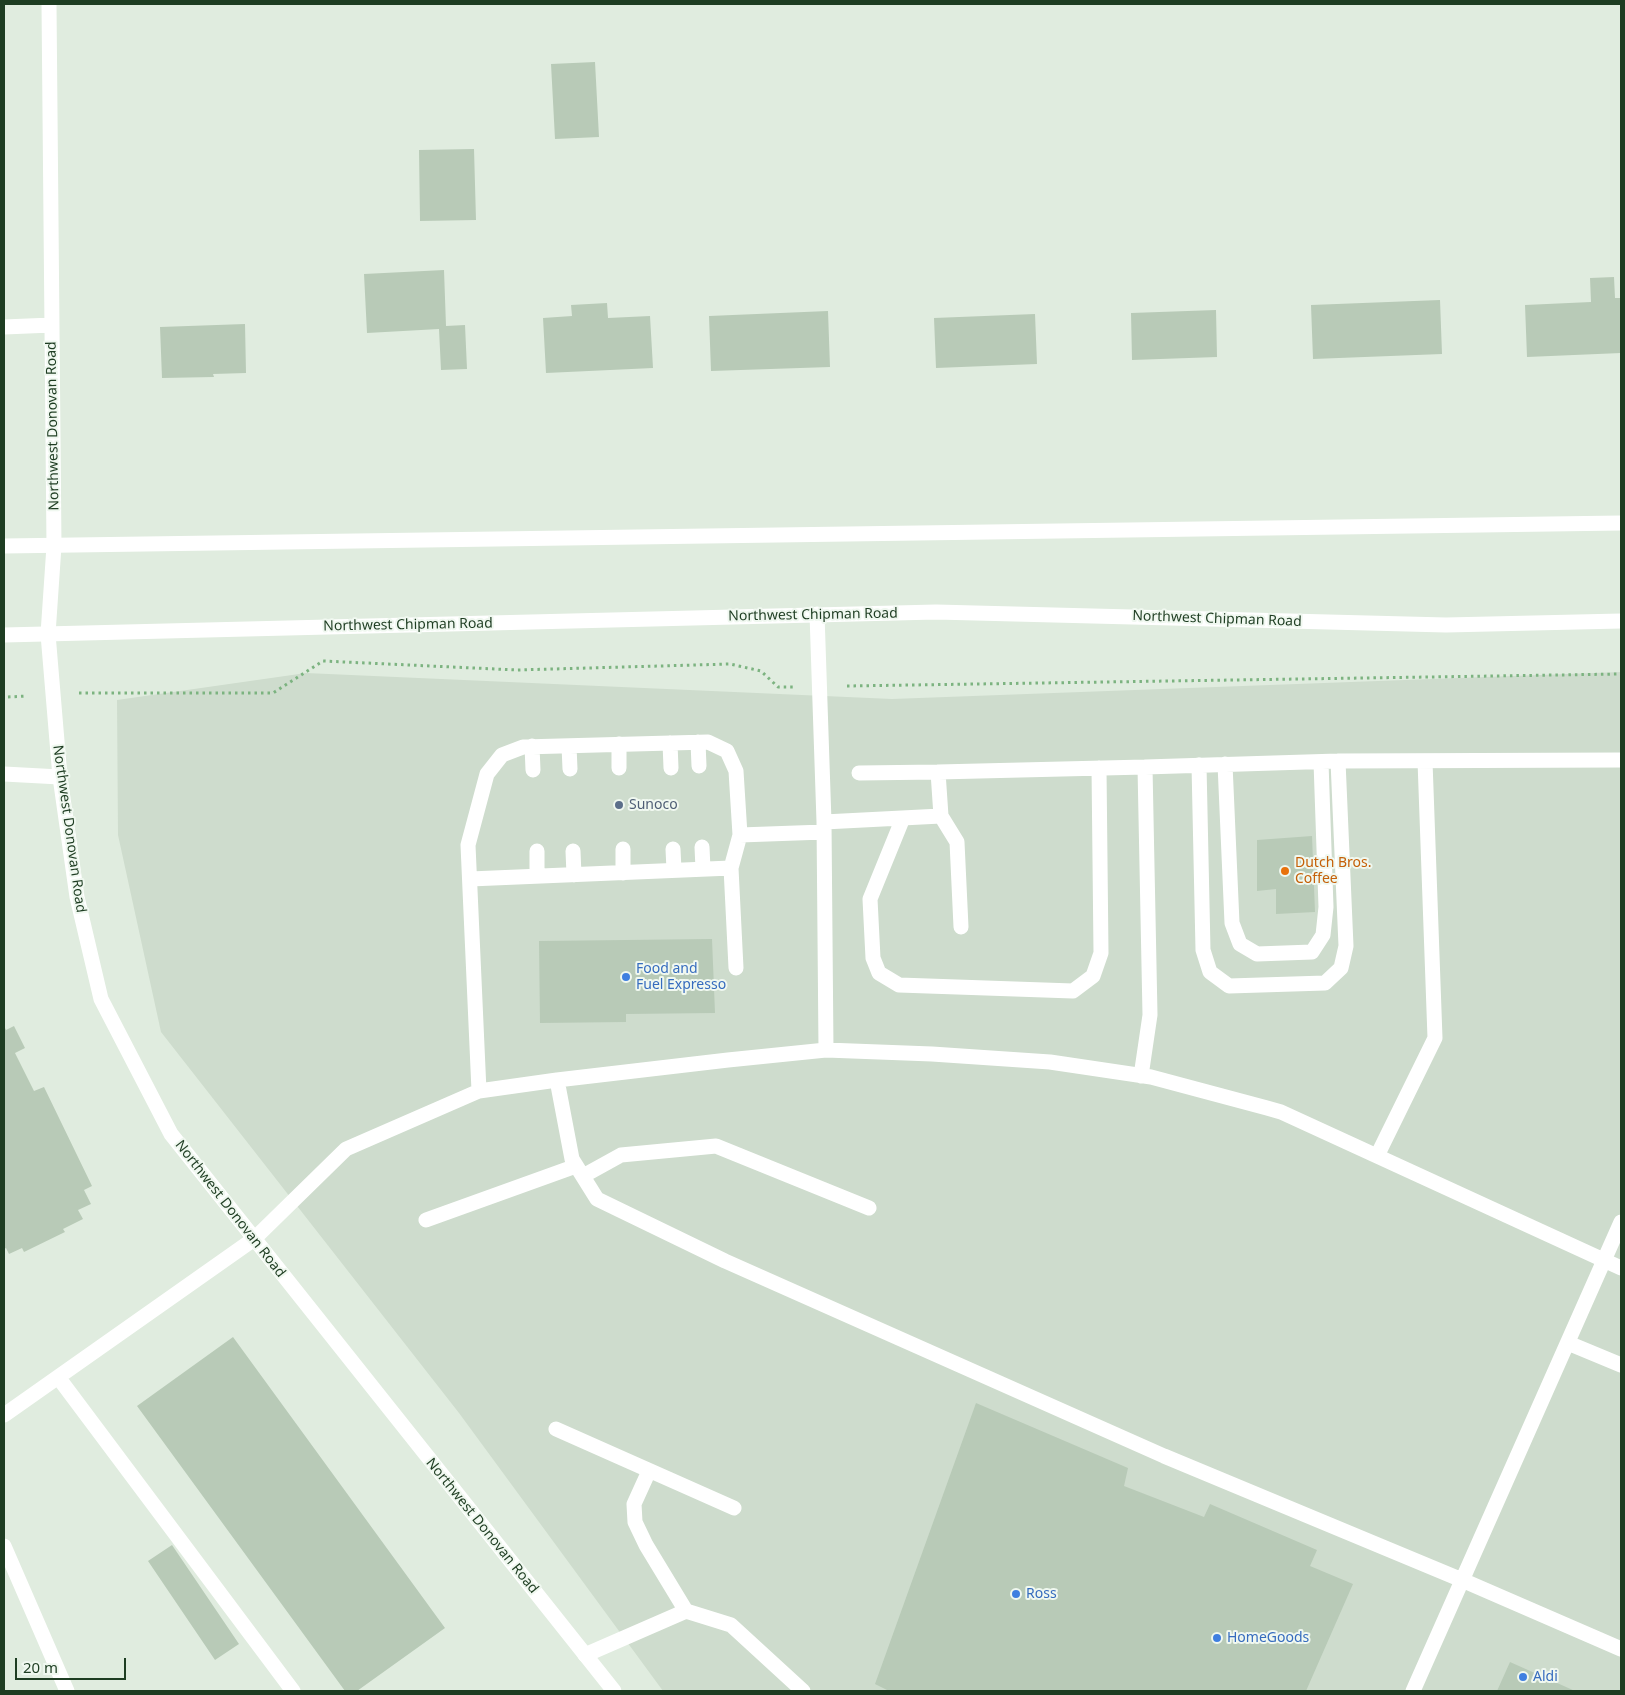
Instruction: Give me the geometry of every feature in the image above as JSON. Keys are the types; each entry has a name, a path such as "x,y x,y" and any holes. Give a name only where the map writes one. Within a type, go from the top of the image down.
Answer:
{"main road":[{"name":"Northwest Donovan Road","path":"49,4 54,546 48,634 60,777 76,897 102,999 171,1134 614,1691"},
{"path":"4,327 52,325"},
{"path":"4,546 1621,522"},
{"name":"Northwest Chipman Road","path":"4,635 946,612 1446,625 1621,621"},
{"path":"817,614 824,827 826,1050"},
{"path":"698,742 699,766"},
{"path":"479,1091 468,845 487,774 502,755 523,746 698,742 708,742 727,751 736,771 740,835 730,868 736,968"},
{"path":"670,743 671,768"},
{"path":"619,744 620,768"},
{"path":"532,746 533,770"},
{"path":"569,746 570,769"},
{"path":"859,773 1338,761 1621,760"},
{"path":"1199,765 1204,950 1210,972 1229,986 1325,983 1340,968 1346,946 1338,761"},
{"path":"1377,1156 1435,1038 1425,761"},
{"path":"1225,764 1232,923 1240,944 1257,954 1312,952 1323,935 1326,907 1321,762"},
{"path":"1142,1076 1150,1015 1145,767"},
{"path":"903,818 870,899 873,958 879,973 899,985 1073,991 1093,976 1101,953 1099,768"},
{"path":"938,772 941,816 956,842 960,927"},
{"path":"4,774 60,777"},
{"path":"740,835 903,818 941,816"},
{"path":"702,848 703,869"},
{"path":"623,849 623,873"},
{"path":"673,849 674,870"},
{"path":"537,851 538,876"},
{"path":"573,851 574,875"},
{"path":"470,879 730,868"},
{"path":"4,1415 254,1239 346,1149 479,1091 556,1080 826,1050 932,1054 1050,1062 1151,1077 1281,1112 1621,1268"},
{"path":"556,1080 572,1159 597,1199 725,1262 1164,1456 1462,1580 1621,1649"},
{"path":"426,1220 579,1171 621,1155 716,1146 869,1208"},
{"path":"1413,1691 1621,1222"},
{"path":"1568,1342 1621,1365"},
{"path":"58,1377 293,1691"},
{"path":"556,1429 734,1508"},
{"path":"649,1471 634,1504 635,1522 646,1545 686,1611"},
{"path":"4,1546 67,1691"},
{"path":"585,1655 686,1611 731,1625 803,1691"}],"path":[{"path":"99,692 273,693 324,661 517,670 730,664 760,671 778,687 1621,674"},
{"path":"8,697 16,696"}],"shaded area":[{"path":"1621,672 1621,1691 663,1691 459,1413 161,1032 118,835 117,700 306,673 892,699"}],"building":[{"path":"595,62 599,137 555,139 551,64"},
{"path":"474,149 476,220 420,221 419,150"},
{"path":"444,270 446,326 465,325 467,369 441,370 439,329 367,333 364,274"},
{"path":"1614,277 1615,298 1621,298 1621,353 1527,357 1525,305 1591,302 1590,278"},
{"path":"1440,300 1442,354 1313,359 1311,305"},
{"path":"607,303 608,318 650,316 653,368 546,373 543,318 572,316 571,305"},
{"path":"1216,310 1217,357 1132,360 1131,313"},
{"path":"828,311 830,367 711,371 709,316"},
{"path":"1035,314 1037,364 936,368 934,318"},
{"path":"245,324 246,373 213,374 214,377 162,378 160,327"},
{"name":"Dutch Bros. Coffee","path":"1312,836 1315,912 1276,914 1276,889 1257,891 1257,840"},
{"name":"Food and Fuel Expresso","path":"712,939 715,1013 626,1014 626,1022 540,1023 539,941"},
{"path":"4,1026 6,1030 14,1026 25,1048 15,1053 34,1091 44,1087 92,1186 84,1190 91,1204 78,1210 83,1219 63,1229 65,1232 24,1252 22,1248 9,1254 6,1248 4,1249"},
{"path":"233,1337 445,1628 357,1691 345,1691 137,1406"},
{"name":"Ross","path":"976,1403 1128,1468 1124,1486 1204,1517 1210,1504 1317,1550 1310,1566 1353,1584 1306,1691 889,1691 875,1684"},
{"path":"172,1545 239,1644 215,1660 148,1561"},
{"name":"Aldi","path":"1510,1662 1575,1691 1497,1691"}],"place":[{"name":"Sunoco","path":"619,805"},
{"name":"Dutch Bros. Coffee","path":"1285,871"},
{"name":"Food and Fuel Expresso","path":"626,977"},
{"name":"Ross","path":"1016,1594"},
{"name":"HomeGoods","path":"1217,1638"},
{"name":"Aldi","path":"1523,1677"}]}
